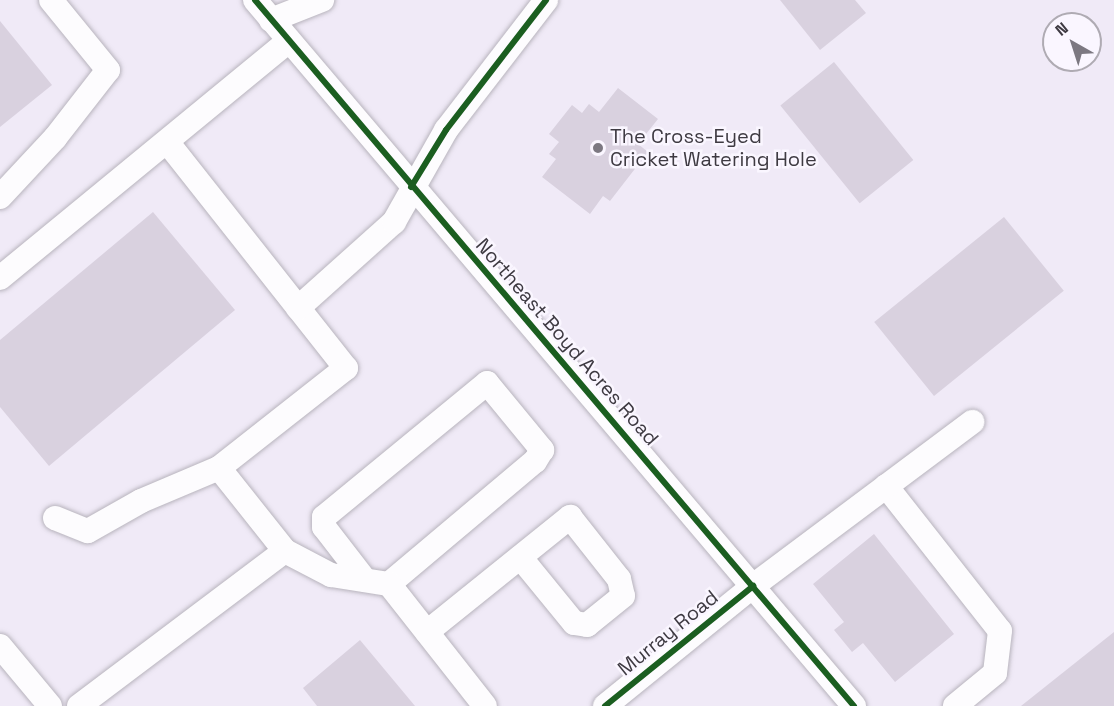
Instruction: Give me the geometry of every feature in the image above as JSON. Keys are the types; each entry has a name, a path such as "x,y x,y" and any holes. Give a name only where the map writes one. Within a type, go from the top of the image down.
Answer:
{"street":[{"path":"0,196 55,138 108,70 51,0"},
{"name":"Northeast Boyd Acres Road","path":"255,0 411,187 854,706"},
{"path":"271,20 322,0"},
{"path":"298,308 394,222 411,187 446,130 546,0"},
{"path":"0,278 168,143 289,40"},
{"path":"55,518 88,531 141,501 219,468 346,368 168,143"},
{"path":"365,580 324,527 324,517 487,383 542,450 535,461 389,584"},
{"name":"Murray Road","path":"604,706 753,586 972,422"},
{"path":"219,468 285,551 331,574 389,584 485,706"},
{"path":"886,486 1000,631 995,673 955,706"},
{"path":"427,632 520,557 570,517 619,579 623,596 587,625 574,623 520,557"},
{"path":"79,706 285,551"},
{"path":"0,646 50,706"}],"building":[{"path":"780,0 855,0 866,13 820,50"},
{"path":"0,21 52,85 0,127"},
{"path":"834,62 913,160 860,203 780,105"},
{"name":"The Cross-Eyed Cricket Watering Hole","path":"618,88 658,119 638,144 648,152 610,201 603,196 590,214 542,177 556,159 549,154 559,142 549,134 572,105 582,113 589,104 599,112"},
{"path":"153,212 235,310 49,466 0,407 0,340"},
{"path":"1004,217 1064,291 934,396 874,322"},
{"path":"874,534 954,634 895,682 863,643 852,652 834,630 844,622 813,584"},
{"path":"1114,632 1114,706 1021,706"},
{"path":"360,640 415,706 317,706 303,688"}],"cycle path":[{"path":"255,0 854,706"},
{"path":"411,187 446,130 546,0"},
{"path":"605,706 753,586"}],"place":[{"name":"The Cross-Eyed Cricket Watering Hole","path":"598,148"}]}
